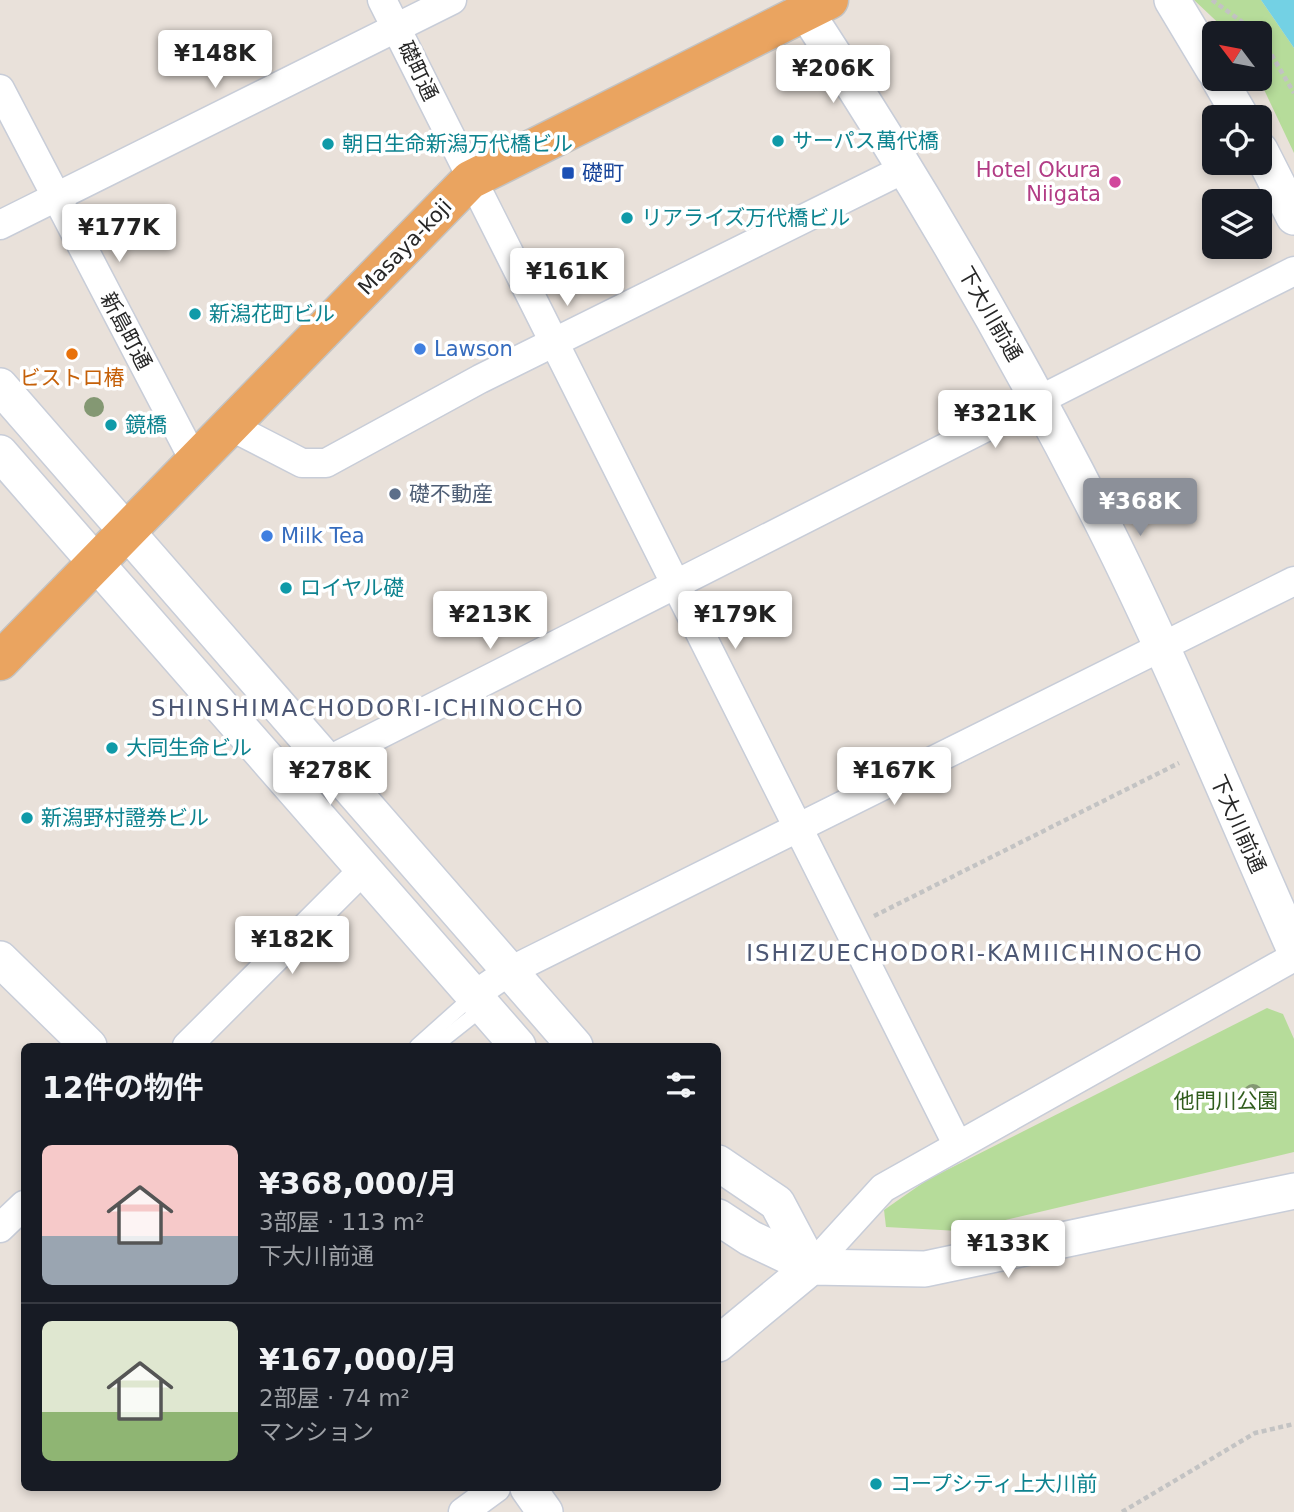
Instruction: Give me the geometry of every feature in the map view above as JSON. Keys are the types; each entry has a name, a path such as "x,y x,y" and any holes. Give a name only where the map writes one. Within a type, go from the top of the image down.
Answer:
{"highway":[{"name":"Masaya-koji","path":"0,661 470,180 812,4"}],"street":[{"name":"礎町通","path":"382,0 470,180 957,1144"},
{"path":"0,225 452,0"},
{"path":"1172,0 1202,50"},
{"name":"下大川前通","path":"812,4 1039,400 1103,525 1294,948"},
{"name":"新島町通","path":"0,89 195,462"},
{"path":"230,426 302,463 326,463 552,343 906,168"},
{"path":"1272,174 1294,217"},
{"path":"327,761 1294,271"},
{"path":"0,386 572,1043"},
{"path":"0,453 362,871 515,1043"},
{"path":"478,1002 508,972 1294,581"},
{"path":"190,1043 362,871"},
{"path":"721,1341 811,1268 883,1188 1294,957"},
{"path":"0,960 86,1043"},
{"path":"721,1165 777,1203 811,1268"},
{"path":"721,1219 750,1238 811,1268 925,1269 1294,1191"},
{"path":"0,1228 21,1208"},
{"path":"463,1512 492,1491"}],"lane":[{"path":"421,1043 478,1002"},
{"path":"438,1043 478,1002"}],"path":[{"path":"1212,0 1241,21"},
{"path":"1272,56 1294,93"},
{"path":"848,929 1205,750"},
{"path":"1122,1512 1255,1433 1294,1424"}],"green space":[{"path":"1194,0 1261,0 1294,48 1294,153 1265,91 1272,91 1272,21 1216,21"},
{"name":"他門川公園","path":"1267,1008 1283,1014 1294,1039 1294,1152 959,1231 886,1227 884,1210 927,1180"}],"water":[{"path":"1261,0 1294,0 1294,48"}],"place":[{"name":"サーパス萬代橋","path":"778,141"},
{"name":"朝日生命新潟万代橋ビル","path":"328,144"},
{"name":"礎町","path":"568,173"},
{"name":"Hotel Okura Niigata","path":"1115,182"},
{"name":"リアライズ万代橋ビル","path":"627,218"},
{"name":"新潟花町ビル","path":"195,314"},
{"name":"Lawson","path":"420,349"},
{"name":"ビストロ椿","path":"72,354"},
{"name":"鏡橋","path":"111,425"},
{"name":"礎不動産","path":"395,494"},
{"name":"Milk Tea","path":"267,536"},
{"name":"ロイヤル礎","path":"286,588"},
{"name":"大同生命ビル","path":"112,748"},
{"name":"新潟野村證券ビル","path":"27,818"},
{"name":"コープシティ上大川前","path":"876,1484"}],"district":[{"name":"SHINSHIMACHODORI-ICHINOCHO","path":"368,708"},
{"name":"ISHIZUECHODORI-KAMIICHINOCHO","path":"975,953"}]}
